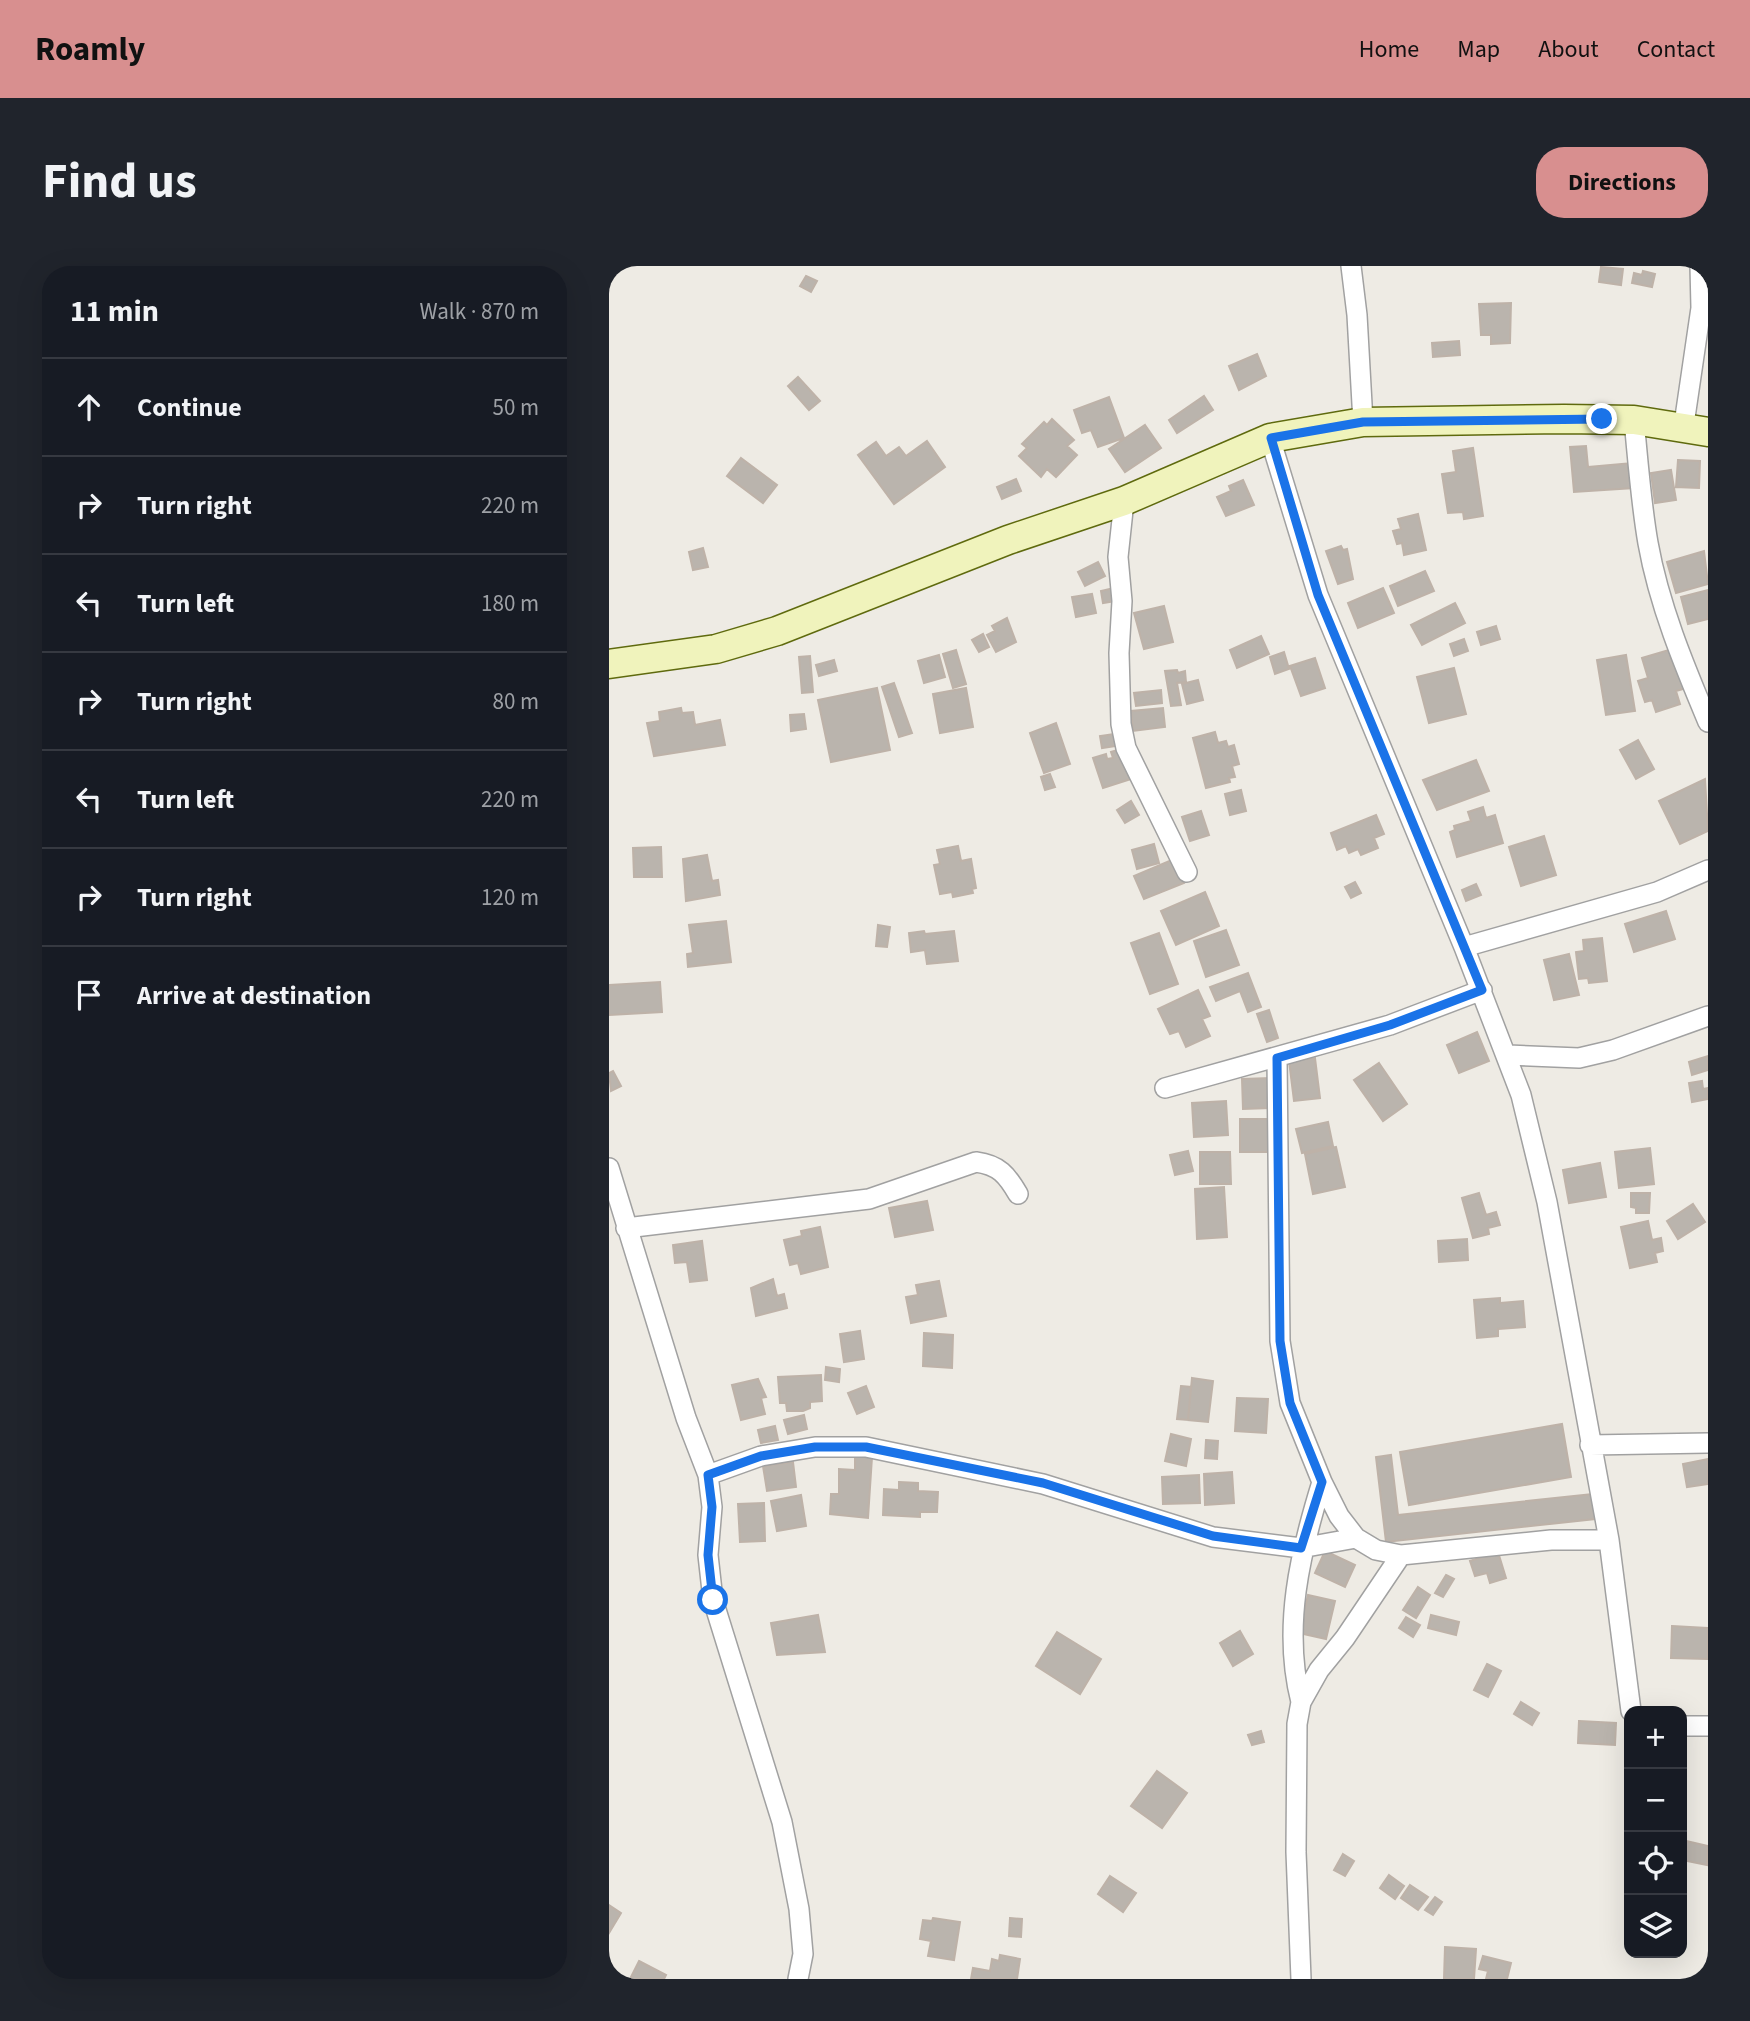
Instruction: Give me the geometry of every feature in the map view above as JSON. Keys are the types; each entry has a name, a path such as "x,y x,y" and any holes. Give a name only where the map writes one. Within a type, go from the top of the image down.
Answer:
{"street":[{"path":"1351,266 1357,315 1363,422"},
{"path":"609,664 716,649 777,631 1008,540 1123,501 1271,438 1363,422 1634,420 1695,431 1701,308 1700,266"},
{"path":"1634,420 1648,544 1686,670 1708,722"},
{"path":"1271,438 1318,595 1508,1055 1536,1149 1609,1540 1630,1706"},
{"path":"1123,501 1118,557 1122,601 1119,653 1121,724 1126,748 1187,872"},
{"path":"1464,947 1657,892 1708,870"},
{"path":"1165,1088 1390,1025 1482,990"},
{"path":"1508,1055 1579,1058 1613,1050 1708,1016"},
{"path":"1277,1058 1280,1341 1290,1403 1339,1516 1356,1538 1376,1550 1401,1555 1551,1539 1609,1540"},
{"path":"626,1228 869,1199 976,1162 991,1164 1006,1173 1018,1194"},
{"path":"609,1168 686,1418 708,1475 712,1507 708,1555 713,1600 785,1836 800,1920 803,1954 798,1979"},
{"path":"1590,1445 1708,1443"},
{"path":"708,1475 761,1456 815,1447 866,1447 1043,1483 1213,1536 1301,1548 1356,1538"},
{"path":"1301,1702 1292,1654 1301,1548 1322,1482"},
{"path":"1301,1979 1296,1852 1297,1724 1301,1702 1319,1670 1345,1638 1401,1555"},
{"path":"1687,1726 1708,1726"}],"building":[{"path":"1601,267 1623,269 1621,285 1599,282"},
{"path":"1643,271 1655,274 1652,287 1632,283 1634,273 1642,275"},
{"path":"806,276 817,281 811,292 800,286"},
{"path":"1511,303 1510,343 1491,344 1491,335 1481,335 1479,304"},
{"path":"1459,341 1460,355 1433,357 1432,343"},
{"path":"1257,354 1266,376 1239,390 1229,366"},
{"path":"798,377 820,401 809,410 788,386"},
{"path":"1204,396 1213,410 1177,433 1169,420"},
{"path":"1109,397 1124,438 1098,447 1091,430 1082,433 1074,410"},
{"path":"1052,419 1074,440 1067,446 1077,455 1056,477 1047,469 1041,477 1019,456 1027,448 1022,444 1044,422 1047,425"},
{"path":"1145,425 1161,448 1125,472 1109,449"},
{"path":"927,441 945,467 894,504 858,455 876,442 886,456 899,447 906,456"},
{"path":"1586,446 1588,467 1632,463 1634,488 1574,492 1570,447"},
{"path":"1473,448 1483,516 1464,519 1463,512 1448,513 1442,474 1456,472 1453,451"},
{"path":"741,458 777,485 763,503 727,476"},
{"path":"1678,460 1700,461 1699,488 1676,487"},
{"path":"1671,470 1676,500 1655,503 1651,473"},
{"path":"1016,479 1021,491 1002,499 997,487"},
{"path":"1243,480 1254,505 1226,516 1217,497 1231,491 1229,486"},
{"path":"1418,514 1426,550 1404,555 1402,543 1397,544 1393,531 1401,529 1398,519"},
{"path":"1341,546 1343,550 1347,549 1353,579 1338,584 1326,551"},
{"path":"703,548 708,567 693,570 689,552"},
{"path":"1704,551 1708,584 1676,593 1667,562"},
{"path":"1098,562 1105,576 1085,586 1078,572"},
{"path":"1425,571 1434,591 1398,606 1390,586"},
{"path":"1114,588 1116,601 1103,603 1101,591"},
{"path":"1383,588 1394,613 1358,628 1348,603"},
{"path":"1708,590 1708,619 1688,624 1681,597"},
{"path":"1092,594 1096,613 1076,617 1072,597"},
{"path":"1455,603 1465,623 1422,645 1411,625"},
{"path":"1164,606 1173,642 1144,649 1134,613"},
{"path":"1007,618 1016,642 996,652 987,635 995,631 992,626"},
{"path":"1496,626 1500,639 1481,645 1477,632"},
{"path":"983,634 989,647 979,652 972,640"},
{"path":"1261,636 1269,654 1237,668 1230,650"},
{"path":"1464,639 1468,651 1454,656 1450,644"},
{"path":"956,650 966,684 953,688 943,654"},
{"path":"1669,650 1675,667 1683,664 1690,687 1676,691 1680,704 1656,712 1652,700 1645,702 1638,681 1648,678 1642,658"},
{"path":"1284,652 1289,669 1275,674 1270,657"},
{"path":"939,655 945,677 924,683 918,661"},
{"path":"1626,655 1635,711 1606,715 1597,660"},
{"path":"810,656 813,692 802,693 799,657"},
{"path":"1315,658 1325,688 1301,696 1290,666"},
{"path":"834,660 837,671 819,676 816,665"},
{"path":"1454,668 1466,714 1429,723 1417,677"},
{"path":"1177,670 1178,673 1185,671 1186,682 1177,683 1181,705 1171,706 1165,671"},
{"path":"1198,680 1203,700 1187,704 1182,684"},
{"path":"894,683 912,733 899,737 882,687"},
{"path":"877,688 890,750 831,762 818,700"},
{"path":"966,688 973,727 940,733 933,694"},
{"path":"1161,690 1162,703 1136,706 1134,693"},
{"path":"681,708 682,713 693,712 695,725 720,720 725,745 654,756 647,723 660,721 659,712"},
{"path":"1163,708 1165,727 1133,731 1131,711"},
{"path":"804,714 806,729 791,731 790,715"},
{"path":"1056,723 1070,764 1044,773 1030,733"},
{"path":"1215,732 1218,743 1226,741 1228,747 1234,745 1239,764 1232,766 1235,777 1229,778 1230,782 1206,788 1193,738"},
{"path":"1115,734 1116,746 1102,748 1100,736"},
{"path":"1638,740 1654,769 1636,779 1620,750"},
{"path":"1128,747 1137,777 1103,788 1093,758 1106,754 1107,759 1113,758 1111,752"},
{"path":"1476,760 1489,791 1437,810 1423,780"},
{"path":"1050,774 1055,787 1045,790 1041,777"},
{"path":"1705,779 1708,831 1680,844 1659,801"},
{"path":"1241,790 1246,811 1230,815 1225,794"},
{"path":"1131,801 1139,815 1125,823 1117,810"},
{"path":"1483,807 1486,818 1495,815 1503,843 1457,857 1450,832 1455,830 1454,826 1471,821 1468,812"},
{"path":"1201,811 1209,835 1190,841 1182,817"},
{"path":"1376,815 1384,834 1374,838 1378,848 1361,855 1358,849 1349,853 1346,846 1337,850 1331,833"},
{"path":"1544,836 1556,875 1521,886 1509,847"},
{"path":"1154,844 1159,863 1137,869 1132,850"},
{"path":"958,846 961,861 971,859 976,888 972,889 973,893 953,897 952,892 940,894 934,865 940,864 937,850"},
{"path":"661,847 662,877 634,877 633,848"},
{"path":"707,855 712,881 718,880 720,895 686,901 683,859"},
{"path":"1174,859 1184,883 1144,899 1134,876"},
{"path":"1355,882 1361,893 1351,898 1345,887"},
{"path":"1476,884 1481,895 1466,901 1462,890"},
{"path":"1205,892 1219,926 1176,945 1161,911"},
{"path":"1666,911 1675,939 1634,952 1625,924"},
{"path":"726,921 731,962 688,967 687,954 693,953 689,925"},
{"path":"878,925 890,927 887,947 876,946"},
{"path":"1226,930 1239,965 1206,977 1194,941"},
{"path":"924,931 925,934 954,931 958,961 927,964 925,950 911,952 909,933"},
{"path":"1159,933 1178,984 1150,994 1131,943"},
{"path":"1602,938 1607,981 1589,983 1588,978 1579,979 1576,952 1584,951 1583,940"},
{"path":"1569,954 1579,995 1554,1000 1544,960"},
{"path":"1248,973 1261,1007 1248,1012 1240,991 1216,1001 1210,987"},
{"path":"660,982 662,1012 609,1015 609,985"},
{"path":"1198,990 1210,1016 1202,1019 1210,1036 1186,1047 1179,1031 1170,1034 1158,1009"},
{"path":"1269,1010 1278,1038 1267,1042 1257,1014"},
{"path":"1477,1032 1489,1061 1459,1073 1447,1045"},
{"path":"1708,1056 1708,1070 1692,1075 1689,1062"},
{"path":"1315,1058 1320,1098 1294,1101 1289,1061"},
{"path":"1379,1063 1407,1104 1383,1121 1354,1080"},
{"path":"613,1071 621,1086 611,1091 609,1073"},
{"path":"1275,1078 1276,1108 1243,1109 1242,1079"},
{"path":"1702,1081 1703,1089 1708,1088 1708,1099 1692,1102 1689,1083"},
{"path":"1226,1101 1228,1135 1194,1137 1192,1103"},
{"path":"1240,1119 1272,1119 1272,1152 1240,1152"},
{"path":"1328,1122 1333,1146 1302,1153 1296,1129"},
{"path":"1336,1147 1345,1187 1313,1194 1305,1154"},
{"path":"1650,1148 1654,1184 1619,1188 1615,1152"},
{"path":"1188,1151 1193,1171 1175,1175 1170,1155"},
{"path":"1200,1152 1230,1152 1231,1184 1200,1184"},
{"path":"1600,1163 1606,1197 1569,1203 1563,1170"},
{"path":"1224,1187 1227,1237 1197,1239 1195,1189"},
{"path":"1479,1193 1486,1215 1496,1212 1500,1225 1488,1228 1489,1234 1473,1238 1462,1198"},
{"path":"1631,1193 1650,1193 1649,1213 1636,1213 1636,1208 1631,1207"},
{"path":"927,1201 933,1230 895,1237 889,1208"},
{"path":"1693,1204 1705,1222 1678,1239 1667,1221"},
{"path":"1648,1221 1652,1240 1661,1238 1663,1251 1655,1253 1657,1262 1630,1268 1621,1227"},
{"path":"820,1227 828,1267 801,1274 798,1263 790,1265 784,1240 802,1236 801,1231"},
{"path":"1467,1239 1468,1260 1439,1262 1438,1241"},
{"path":"702,1241 707,1280 690,1282 687,1262 675,1263 673,1245"},
{"path":"773,1279 777,1296 784,1294 787,1308 756,1316 751,1288"},
{"path":"939,1281 946,1316 911,1323 906,1297 918,1295 916,1285"},
{"path":"1500,1298 1500,1303 1523,1301 1525,1327 1498,1329 1498,1336 1477,1338 1474,1300"},
{"path":"860,1331 864,1359 844,1362 840,1334"},
{"path":"924,1333 953,1335 952,1368 923,1366"},
{"path":"826,1367 840,1369 839,1382 825,1380"},
{"path":"821,1375 822,1401 810,1402 810,1408 803,1411 787,1411 786,1403 780,1403 778,1377"},
{"path":"1192,1378 1213,1381 1208,1422 1188,1420"},
{"path":"758,1379 766,1397 761,1398 765,1414 741,1420 732,1385"},
{"path":"866,1386 874,1407 857,1414 848,1393"},
{"path":"1181,1386 1191,1387 1188,1420 1177,1419"},
{"path":"1237,1398 1268,1399 1266,1433 1235,1431"},
{"path":"804,1415 807,1429 788,1434 784,1420"},
{"path":"1562,1424 1571,1477 1409,1505 1400,1452"},
{"path":"775,1426 778,1440 761,1443 758,1430"},
{"path":"1171,1434 1191,1439 1186,1466 1165,1461"},
{"path":"1206,1440 1218,1441 1217,1459 1205,1458"},
{"path":"1391,1455 1398,1515 1592,1494 1595,1519 1386,1542 1376,1457"},
{"path":"855,1457 872,1457 868,1518 830,1514 831,1494 839,1494 839,1469 855,1470"},
{"path":"1708,1459 1708,1484 1687,1487 1683,1464"},
{"path":"793,1462 796,1487 767,1491 763,1466"},
{"path":"1232,1472 1234,1503 1205,1505 1204,1474"},
{"path":"1199,1475 1200,1503 1163,1504 1162,1477"},
{"path":"899,1482 918,1483 918,1491 938,1492 937,1512 920,1512 920,1517 883,1515 884,1489 899,1490"},
{"path":"801,1495 806,1526 777,1531 771,1501"},
{"path":"764,1503 765,1541 740,1542 738,1504"},
{"path":"1325,1551 1355,1565 1345,1587 1315,1573"},
{"path":"1498,1552 1506,1578 1490,1583 1487,1573 1475,1576 1470,1561"},
{"path":"1446,1575 1454,1579 1443,1597 1435,1593"},
{"path":"1418,1587 1430,1595 1416,1618 1403,1610"},
{"path":"1308,1595 1335,1601 1326,1639 1299,1633"},
{"path":"818,1615 825,1652 777,1655 771,1623"},
{"path":"1431,1615 1459,1622 1456,1635 1428,1628"},
{"path":"1406,1617 1420,1625 1413,1637 1399,1628"},
{"path":"1672,1626 1708,1628 1708,1659 1671,1658"},
{"path":"1240,1631 1253,1654 1233,1666 1220,1643"},
{"path":"1057,1632 1101,1659 1080,1694 1036,1666"},
{"path":"1487,1664 1501,1671 1488,1697 1474,1690"},
{"path":"1521,1702 1539,1713 1532,1725 1514,1714"},
{"path":"1579,1721 1616,1723 1615,1745 1578,1743"},
{"path":"1261,1731 1264,1742 1252,1745 1248,1735"},
{"path":"1157,1771 1187,1793 1162,1828 1131,1806"},
{"path":"1687,1841 1708,1846 1707,1865 1687,1861"},
{"path":"1343,1854 1354,1861 1345,1876 1334,1870"},
{"path":"1389,1875 1404,1886 1395,1899 1380,1888"},
{"path":"1110,1876 1136,1893 1123,1912 1098,1894"},
{"path":"1410,1885 1428,1897 1418,1910 1401,1898"},
{"path":"1435,1897 1442,1902 1433,1915 1425,1910"},
{"path":"609,1905 621,1913 609,1933"},
{"path":"933,1918 960,1922 954,1960 928,1956 931,1941 920,1939 923,1920 932,1921"},
{"path":"1010,1918 1022,1919 1021,1937 1009,1936"},
{"path":"1445,1947 1476,1949 1474,1979 1444,1979"},
{"path":"1000,1955 1020,1959 1017,1979 971,1979 973,1968 990,1971 992,1959 999,1961"},
{"path":"1483,1956 1511,1963 1507,1979 1486,1979 1488,1971 1479,1969"},
{"path":"639,1961 666,1975 664,1979 630,1979"}],"route":[{"path":"713,1600 708,1555 712,1507 708,1475 761,1456 815,1447 866,1447 949,1462 1043,1483 1147,1518 1213,1536 1301,1548 1322,1482 1290,1403 1280,1341 1277,1058 1390,1025 1482,990 1318,595 1271,438 1363,422 1602,419"}]}
